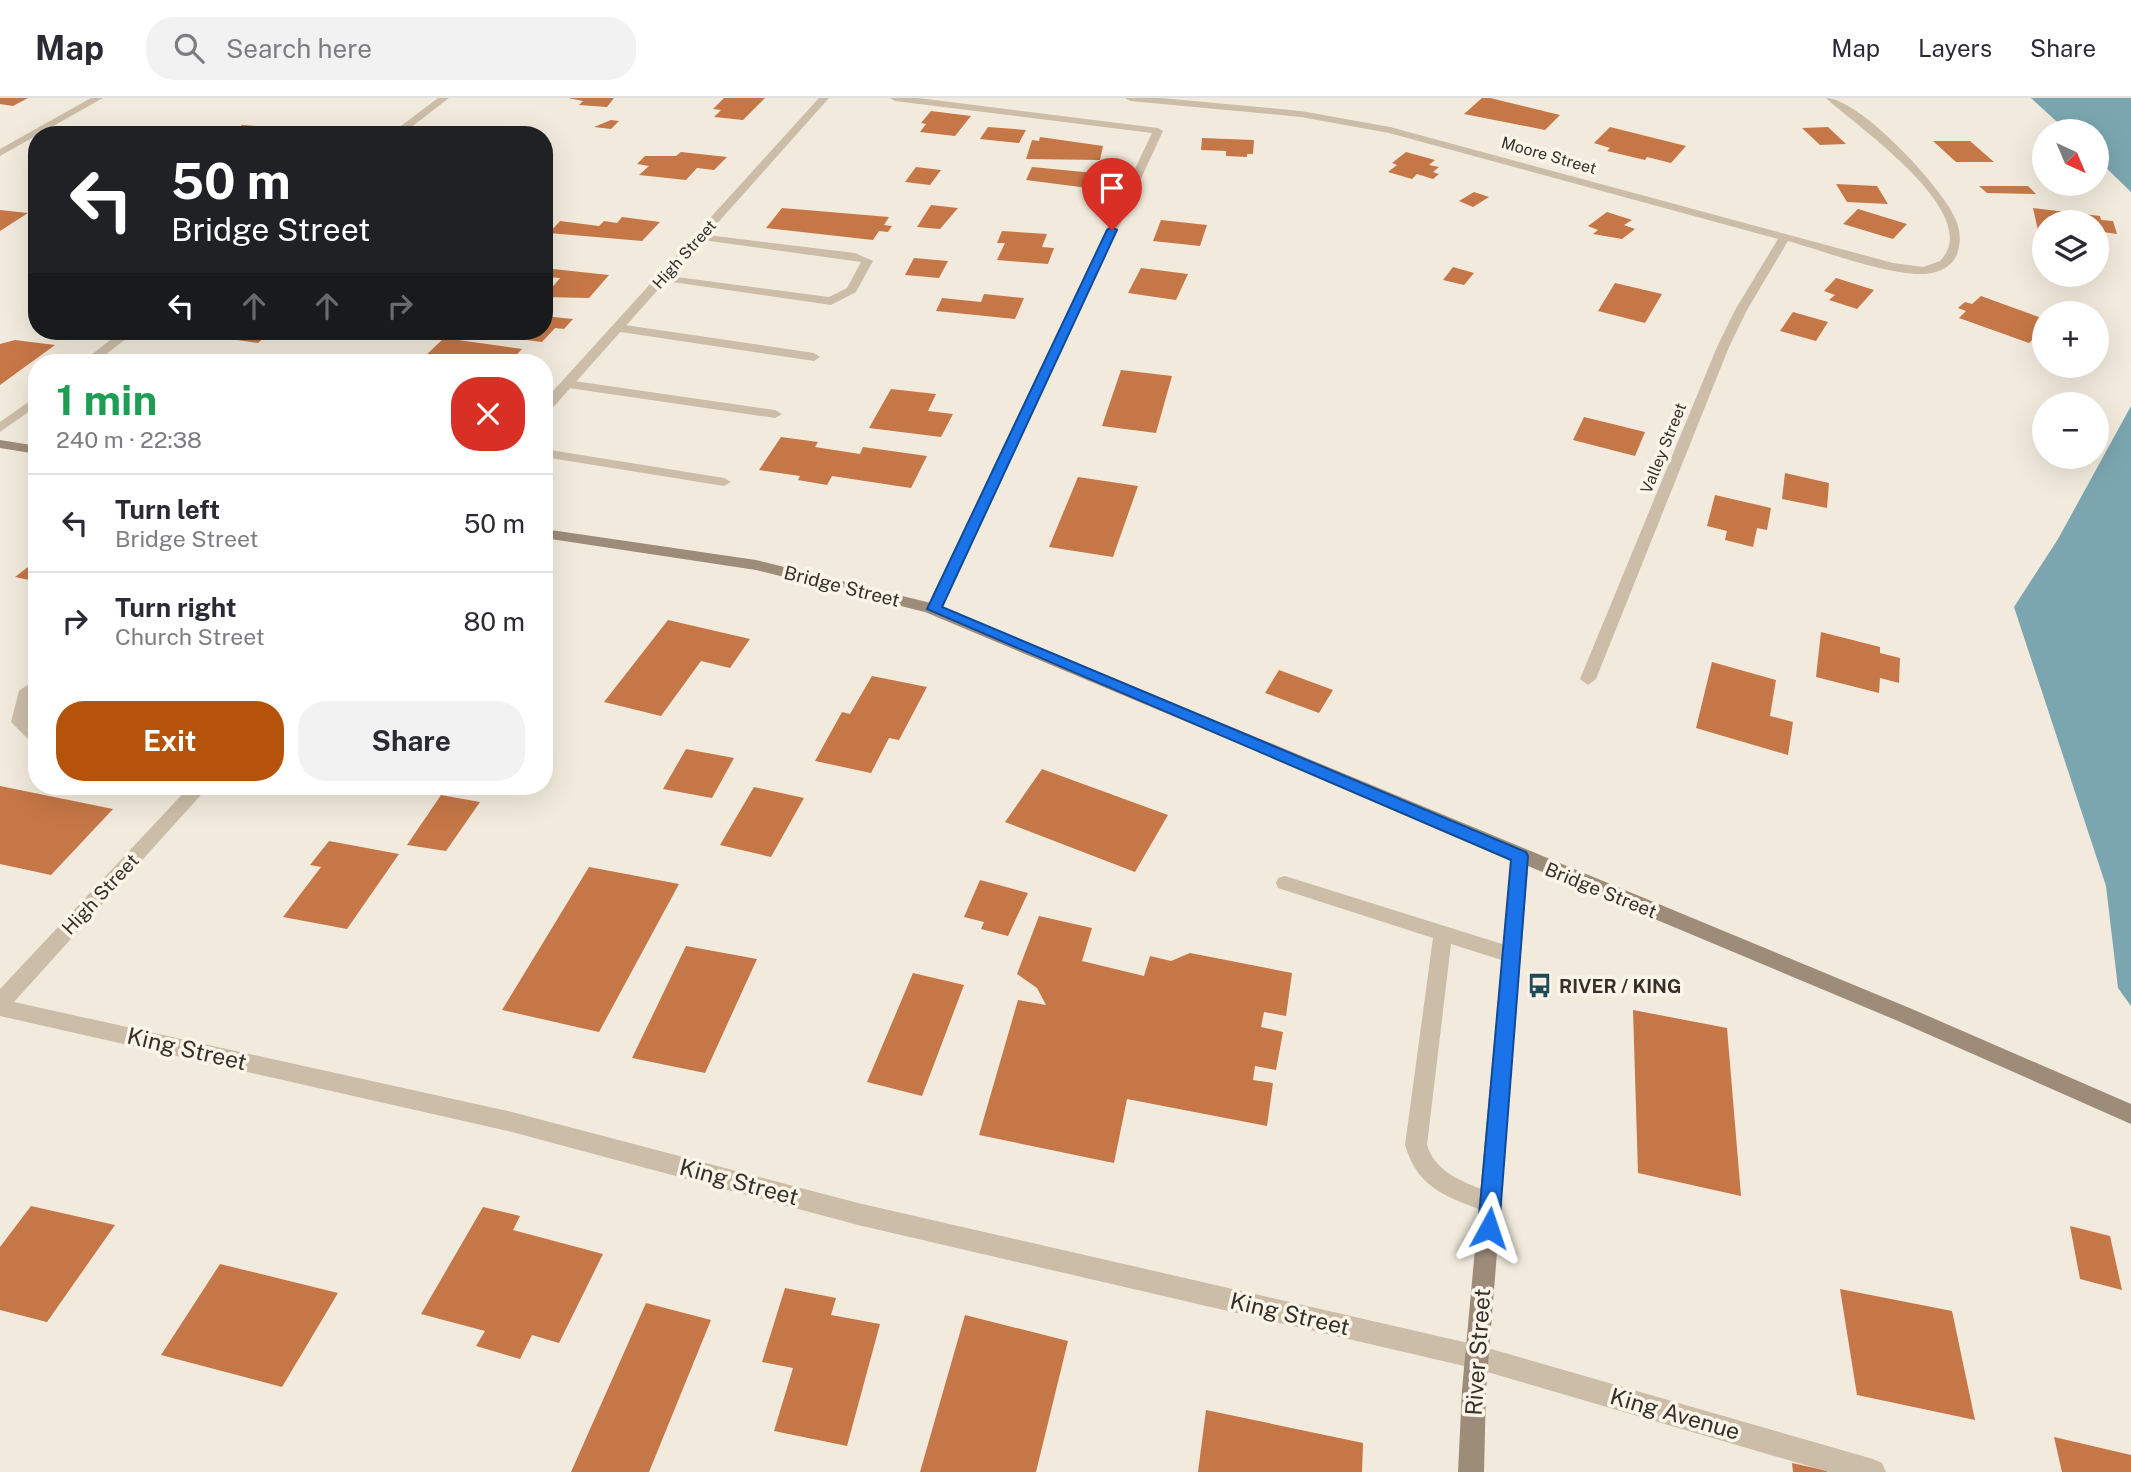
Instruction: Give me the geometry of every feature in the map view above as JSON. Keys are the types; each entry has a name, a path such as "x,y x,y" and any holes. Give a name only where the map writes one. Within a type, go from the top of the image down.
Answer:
{"main road":[{"path":"0,444 28,449"},
{"name":"Bridge Street","path":"553,534 756,565 934,609 1905,1015 2131,1114"},
{"name":"River Street","path":"1471,1472 1477,1357 1520,856"}],"street":[{"path":"48,126 98,98"},
{"path":"406,126 444,98"},
{"name":"High Street","path":"553,399 824,98"},
{"path":"895,98 1158,131 934,609"},
{"name":"Moore Street","path":"1130,98 1301,114 1391,130 1905,270 1931,270 1949,259 1958,239 1955,227 1938,197 1878,135 1830,98"},
{"path":"0,153 28,137"},
{"path":"662,278 831,300 852,290 867,261 855,257 699,237"},
{"name":"Valley Street","path":"1588,679 1723,347 1741,310 1785,237"},
{"path":"618,328 814,357"},
{"path":"99,354 118,340"},
{"path":"567,384 775,414"},
{"path":"0,428 28,407"},
{"path":"553,454 724,482"},
{"path":"28,698 19,722 28,730"},
{"name":"High Street","path":"0,1005 192,795"},
{"path":"1285,883 1511,955"},
{"path":"1443,932 1419,1163 1433,1178 1491,1203"},
{"name":"King Street","path":"0,1005 512,1122 858,1214 1477,1357"},
{"name":"King Avenue","path":"1477,1357 1873,1472"}],"water":[{"path":"2031,98 2131,98 2131,192 2109,171 2109,119 2054,119"},
{"path":"2131,406 2131,1006 2118,988 2106,886 2014,607 2058,539 2096,469 2109,469 2109,446"}],"building":[{"path":"0,98 28,98 13,106 0,104"},
{"path":"568,98 614,98 607,107 579,105 583,101"},
{"path":"724,98 765,98 743,120 714,117 721,110 713,109"},
{"path":"1482,98 1560,115 1545,130 1464,114"},
{"path":"931,111 971,116 955,136 920,132 926,124 921,123"},
{"path":"611,120 619,121 611,129 594,127"},
{"path":"988,127 1026,130 1019,143 980,139"},
{"path":"1610,127 1686,146 1671,163 1607,151 1610,148 1594,143"},
{"path":"1828,127 1846,144 1820,145 1802,128"},
{"path":"1040,137 1103,146 1100,160 1026,159 1032,140 1039,141"},
{"path":"1202,138 1254,140 1253,154 1247,154 1247,157 1226,156 1226,151 1201,150"},
{"path":"1933,141 1970,141 1994,162 1956,162"},
{"path":"681,152 727,157 714,170 697,168 686,180 639,175 649,166 637,164 645,156 676,156"},
{"path":"1406,152 1435,160 1429,165 1439,167 1433,172 1439,174 1433,179 1417,174 1412,179 1388,172 1397,165 1392,163"},
{"path":"916,167 941,170 930,185 905,182"},
{"path":"1032,167 1094,173 1088,188 1026,180"},
{"path":"1836,184 1877,186 1888,204 1847,202"},
{"path":"1979,186 2028,186 2032,190 2032,194 1987,193"},
{"path":"1474,192 1489,197 1473,207 1459,201"},
{"path":"931,205 958,208 940,229 917,227"},
{"path":"782,208 889,217 884,225 892,226 888,232 879,231 873,240 766,228"},
{"path":"1858,209 1907,224 1893,239 1843,224"},
{"path":"0,210 28,213 0,231"},
{"path":"1607,212 1632,220 1624,225 1635,229 1622,239 1593,234 1598,230 1588,226"},
{"path":"622,217 660,222 642,241 553,233 553,229 560,221 599,226 604,221 617,223"},
{"path":"1161,220 1207,225 1200,246 1153,241"},
{"path":"2109,221 2113,221 2117,234 2109,233"},
{"path":"1002,231 1047,234 1042,247 1054,248 1048,264 997,260 1005,243 997,243"},
{"path":"914,258 948,261 939,278 905,275"},
{"path":"1453,267 1474,273 1464,285 1443,280"},
{"path":"1141,268 1188,274 1176,300 1128,293"},
{"path":"553,269 609,275 589,298 553,297 553,286 560,278 553,278"},
{"path":"1836,278 1874,290 1857,309 1829,300 1835,295 1824,291"},
{"path":"1615,283 1662,294 1645,323 1598,311"},
{"path":"984,294 1024,298 1015,319 936,311 942,298 981,302"},
{"path":"1981,296 2032,315 2032,340 2029,343 1959,318 1966,311 1958,308 1965,302 1972,304"},
{"path":"1793,312 1828,322 1816,341 1780,331"},
{"path":"553,317 573,319 564,329 553,330"},
{"path":"15,340 55,345 43,354 28,354 28,365 0,385 0,344"},
{"path":"237,340 262,340 258,343"},
{"path":"442,340 522,349 517,354 427,354"},
{"path":"1121,370 1172,376 1156,433 1102,426"},
{"path":"891,389 936,394 928,411 953,414 941,437 869,428"},
{"path":"1584,417 1645,432 1635,456 1573,440"},
{"path":"781,437 818,442 815,447 860,454 863,447 927,456 911,488 832,476 827,485 798,480 800,476 759,470"},
{"path":"1785,473 1829,483 1827,508 1782,499"},
{"path":"1078,477 1138,486 1113,557 1049,547"},
{"path":"1715,495 1771,508 1767,530 1757,528 1753,547 1725,540 1727,531 1707,526"},
{"path":"28,567 28,580 15,577"},
{"path":"668,620 750,639 730,668 701,661 661,716 604,702"},
{"path":"1821,632 1880,647 1880,653 1900,658 1899,683 1880,678 1879,693 1816,677"},
{"path":"1712,662 1776,680 1770,716 1793,722 1788,755 1696,728"},
{"path":"1279,670 1333,690 1319,713 1265,693"},
{"path":"872,676 927,687 899,740 889,738 871,773 815,761 842,712 850,714"},
{"path":"686,749 734,758 712,798 663,789"},
{"path":"1042,769 1168,815 1135,872 1005,822"},
{"path":"0,786 28,792 28,795 44,795 113,809 51,875 0,864"},
{"path":"754,787 804,798 771,857 720,845"},
{"path":"441,795 480,802 446,851 407,845"},
{"path":"329,841 399,854 347,929 283,917 321,867 310,865"},
{"path":"589,867 679,884 599,1032 502,1010"},
{"path":"980,880 1028,893 1008,936 981,929 984,922 964,917"},
{"path":"1039,916 1092,928 1082,961 1144,976 1150,956 1171,961 1190,953 1292,973 1286,1016 1264,1012 1261,1027 1283,1032 1276,1070 1255,1066 1253,1080 1273,1083 1267,1126 1127,1099 1114,1163 979,1135 1018,1000 1046,1005 1037,988 1017,974"},
{"path":"686,946 757,959 705,1073 632,1058"},
{"path":"913,973 964,985 922,1096 867,1082"},
{"path":"1633,1010 1727,1028 1741,1196 1638,1173"},
{"path":"31,1206 115,1225 47,1322 0,1310 0,1247"},
{"path":"483,1207 520,1216 513,1230 603,1254 559,1343 532,1335 520,1359 476,1346 485,1331 421,1314"},
{"path":"2070,1226 2110,1236 2122,1290 2080,1279"},
{"path":"220,1264 338,1293 282,1387 161,1355"},
{"path":"785,1288 836,1298 831,1315 880,1324 847,1446 774,1431 793,1368 762,1362"},
{"path":"1840,1289 1952,1311 1975,1420 1857,1395"},
{"path":"646,1303 711,1320 649,1472 571,1472"},
{"path":"965,1315 1068,1341 1036,1472 920,1472"},
{"path":"1206,1410 1363,1443 1362,1472 1198,1472"},
{"path":"2054,1437 2131,1455 2131,1472 2062,1472"},
{"path":"1792,1463 1828,1471 1793,1472"}],"place":[{"name":"RIVER / KING","path":"1539,986"}],"route":[{"path":"1112,230 934,609 1277,751 1520,856 1489,1228"}]}
